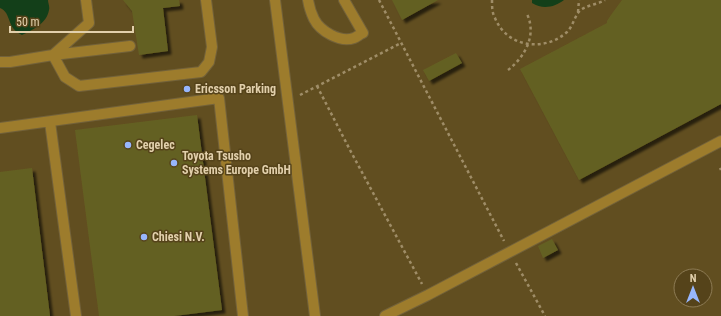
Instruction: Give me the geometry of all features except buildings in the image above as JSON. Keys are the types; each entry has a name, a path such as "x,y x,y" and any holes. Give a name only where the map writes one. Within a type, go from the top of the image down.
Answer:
{"lane":[{"path":"53,55 89,23 86,0"},
{"path":"53,55 65,77 79,86 201,72 209,62 212,47 206,0"},
{"path":"275,0 315,316"},
{"path":"308,0 314,19 324,31 345,39 354,38 363,33 344,0"},
{"path":"0,62 10,62 53,55 130,46"},
{"path":"0,128 219,98 243,316"},
{"path":"50,122 76,316"},
{"path":"385,316 428,295 721,141"}],"path":[{"path":"379,0 510,252 545,316"},
{"path":"492,0 495,18 505,33 528,45 549,43 568,31 574,24 578,12 579,0"},
{"path":"578,12 583,8 605,0"},
{"path":"508,70 516,64 528,45 531,28 530,20 527,14"},
{"path":"287,97 299,95 401,43"},
{"path":"317,86 428,295"}],"shaded area":[{"path":"0,0 721,0 721,316 0,316"},
{"path":"0,0 48,0 48,15 35,28 22,35 14,29 4,10 0,8"},
{"path":"532,0 564,0 553,6 545,7 532,3"}],"place":[{"name":"Ericsson Parking","path":"187,89"},
{"name":"Cegelec","path":"128,145"},
{"name":"Toyota Tsusho Systems Europe GmbH","path":"174,163"},
{"name":"Chiesi N.V.","path":"144,237"}]}
